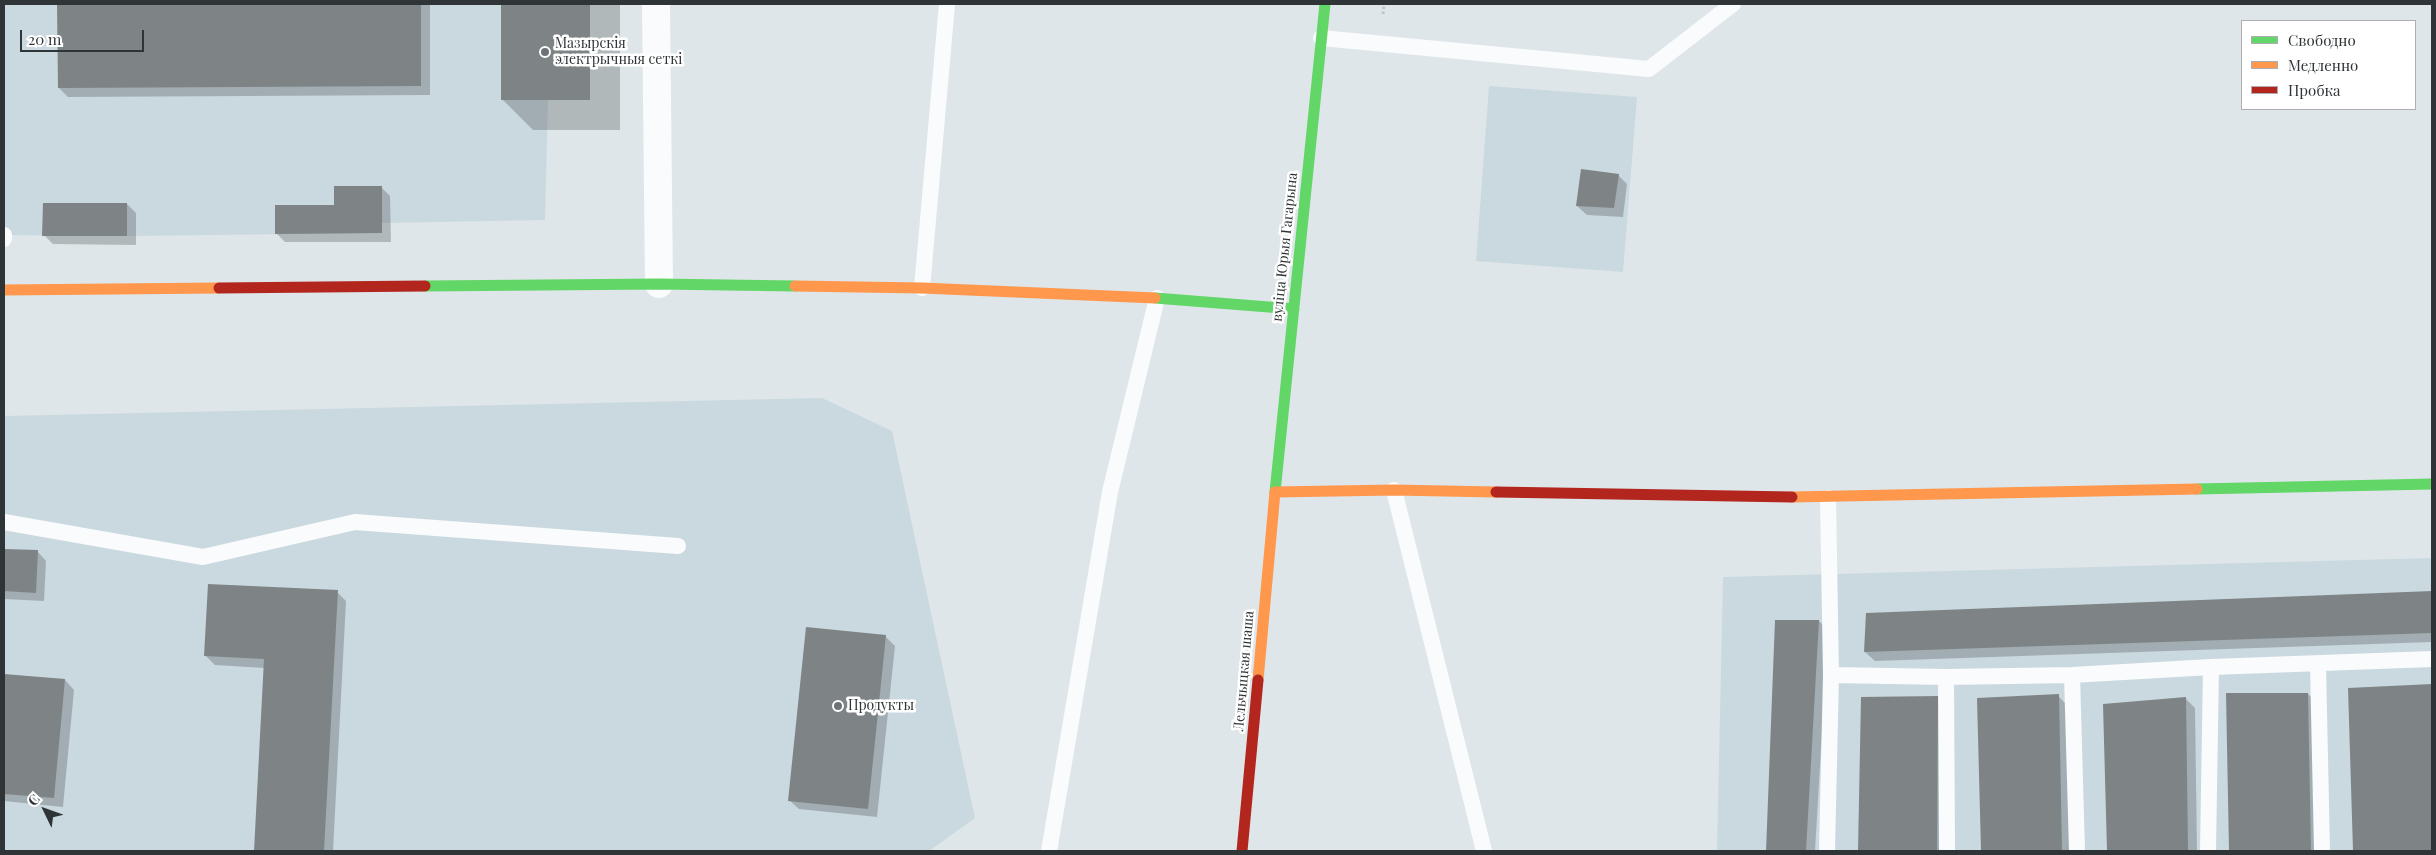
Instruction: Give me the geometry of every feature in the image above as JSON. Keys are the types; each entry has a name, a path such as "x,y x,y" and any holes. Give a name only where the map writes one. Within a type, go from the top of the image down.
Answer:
{"main road":[{"name":"вуліца Юрыя Гагарына","path":"1275,492 1324,4"},
{"path":"4,290 660,284 922,288 1156,298 1294,309"},
{"path":"1275,492 1394,490 1828,498 2432,484"},
{"name":"Лельчыцкая шаша","path":"1242,851 1275,492"}],"street":[{"path":"656,4 660,284"}],"lane":[{"path":"922,288 947,4"},
{"path":"1321,38 1648,69 1733,4"},
{"path":"4,234 4,239"},
{"path":"1049,851 1110,492 1156,298"},
{"path":"1394,490 1484,851"},
{"path":"1827,851 1831,675 1828,498"},
{"path":"4,522 203,558 355,522 678,546"},
{"path":"1831,675 1946,677 2072,675 2211,667 2432,659"},
{"path":"2318,664 2322,851"},
{"path":"2208,851 2211,667"},
{"path":"2072,675 2077,851"},
{"path":"1946,677 1948,851"}],"shaded area":[{"name":"Мазырскія электрычныя сеткі","path":"4,4 590,4 590,100 548,100 545,220 382,223 382,233 127,236 4,235"},
{"path":"1489,86 1637,97 1623,272 1476,261"},
{"path":"822,398 892,431 975,818 929,851 4,851 4,416"},
{"path":"2432,558 2432,851 1717,851 1723,577"}],"building":[{"path":"57,4 421,4 421,86 58,88"},
{"name":"Мазырскія электрычныя сеткі","path":"501,4 590,4 590,100 501,100"},
{"path":"1581,169 1619,174 1614,208 1576,206"},
{"path":"334,186 382,186 382,233 275,234 275,205 334,205"},
{"path":"43,203 127,203 127,236 42,236"},
{"path":"4,549 38,550 36,593 4,591"},
{"path":"208,584 338,590 324,851 254,851 264,659 204,656"},
{"path":"2432,591 2432,633 1864,652 1866,613"},
{"path":"1775,620 1819,620 1806,851 1766,851"},
{"path":"806,627 886,635 868,809 788,801"},
{"path":"4,674 65,679 54,798 4,794"},
{"path":"2432,684 2432,851 2353,851 2348,688"},
{"path":"2226,693 2308,693 2311,851 2229,851"},
{"path":"2059,694 2062,851 1981,851 1977,698"},
{"path":"1938,696 1937,851 1858,851 1861,697"},
{"path":"2186,697 2188,851 2107,851 2103,704"}],"traffic: fast":[{"path":"1275,492 1325,4"},
{"path":"425,286 659,284 795,286"},
{"path":"1155,298 1294,309"},
{"path":"2197,489 2432,484"}],"traffic: slow":[{"path":"795,286 922,288 1155,298"},
{"path":"4,290 219,288"},
{"path":"1792,497 2197,489"},
{"path":"1258,680 1275,492 1394,490 1496,492"}],"traffic: jam":[{"path":"219,288 425,286"},
{"path":"1496,492 1792,497"},
{"path":"1242,851 1258,680"}],"place":[{"name":"Мазырскія электрычныя сеткі","path":"545,52"},
{"name":"Продукты","path":"838,706"}]}
